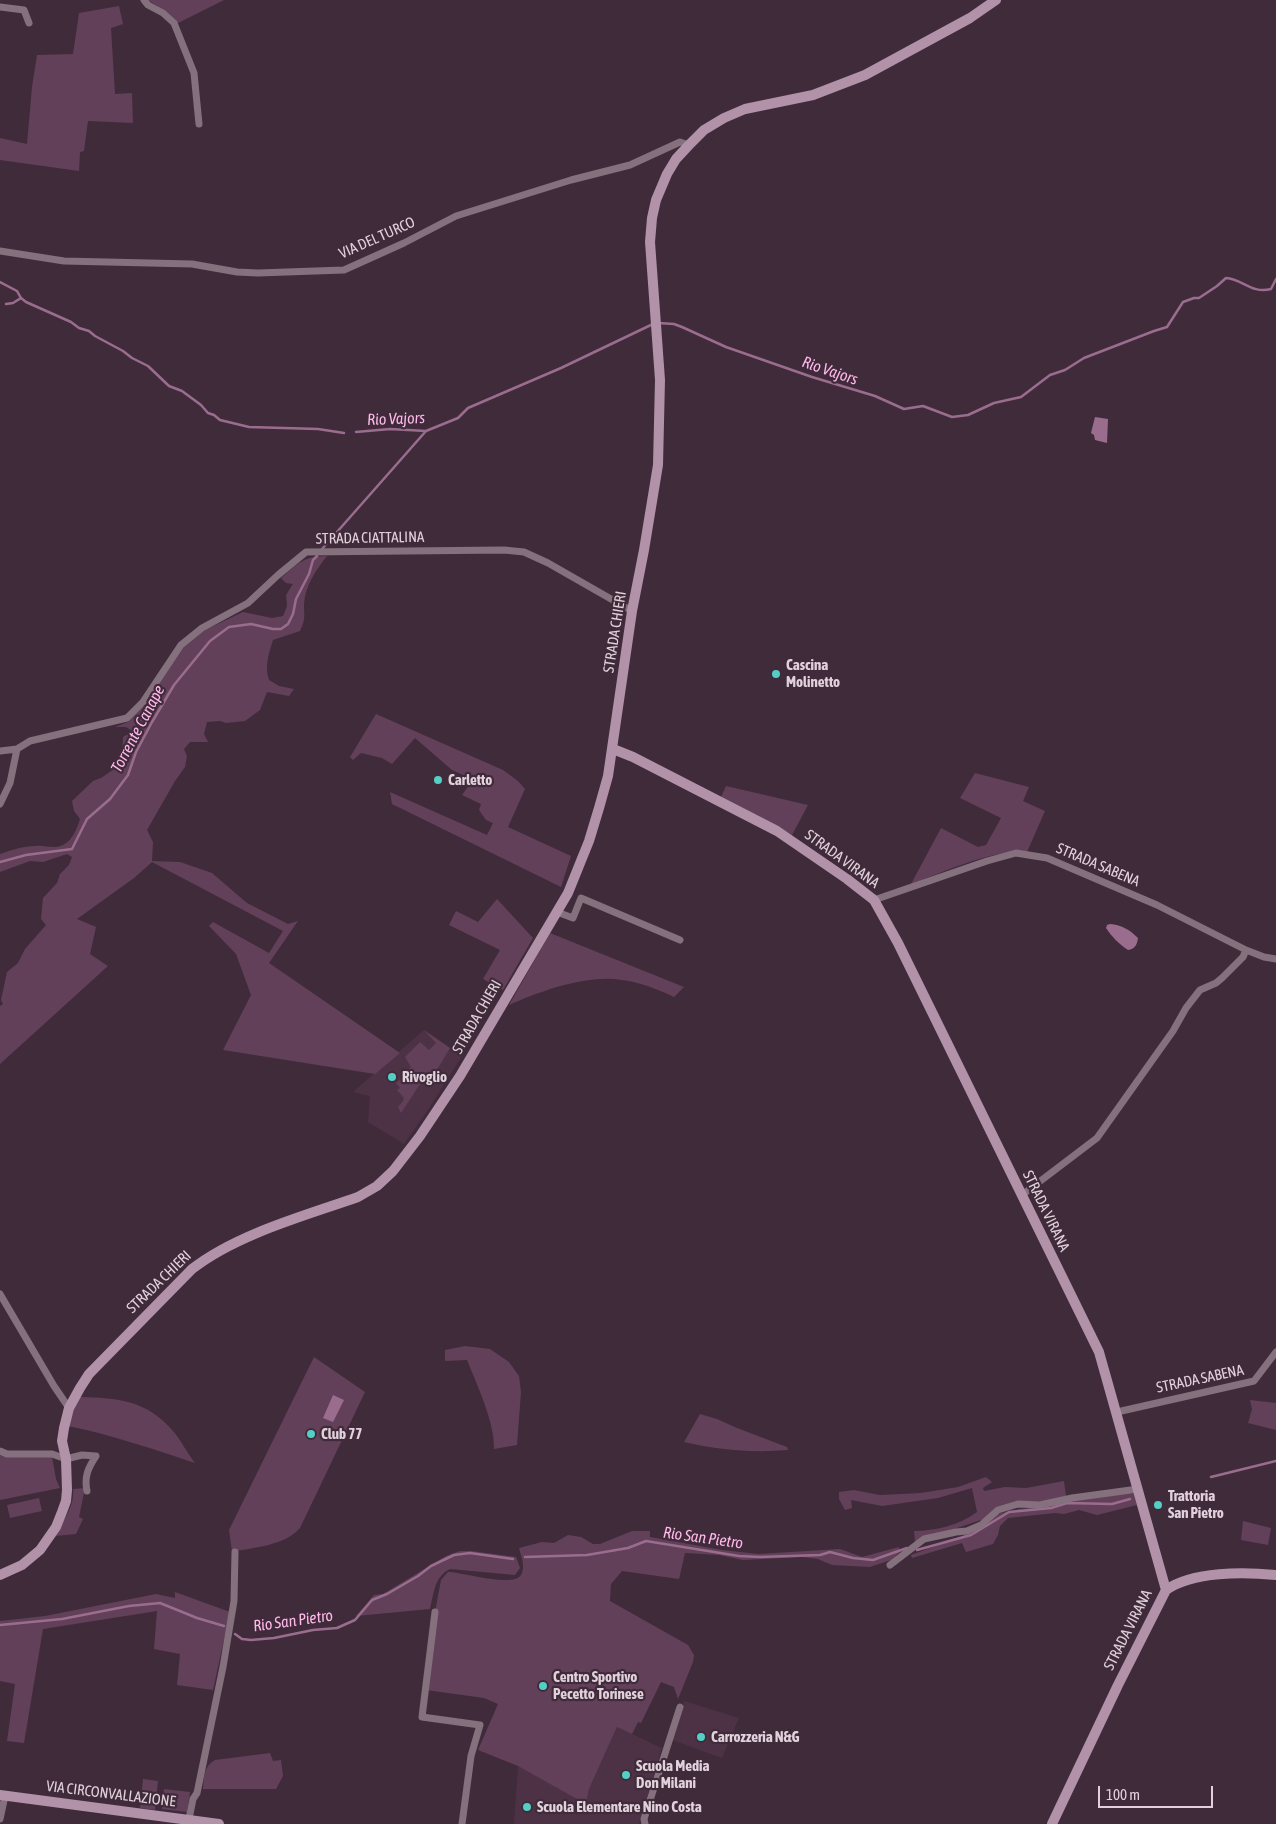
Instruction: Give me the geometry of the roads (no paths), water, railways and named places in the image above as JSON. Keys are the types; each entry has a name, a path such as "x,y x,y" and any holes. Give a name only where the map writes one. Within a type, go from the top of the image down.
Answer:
{"main road":[{"name":"STRADA CHIERI","path":"0,1575 22,1565 30,1559 40,1550 56,1527 66,1502 66,1460 62,1441 64,1428 69,1408 89,1374 185,1276 210,1255 232,1243 358,1197 386,1179 420,1136 460,1076 568,893 589,841 608,776 632,611 658,466 660,380 650,242 656,200 666,174 676,159 704,130 724,118 746,108 813,95 865,75 970,18 996,0"},
{"name":"STRADA VIRANA","path":"613,749 633,757 777,831 848,879 874,900 898,943 1099,1352 1166,1590 1118,1685 1052,1824"},
{"path":"1166,1590 1176,1582 1195,1578 1254,1573 1276,1575"},
{"name":"VIA CIRCONVALLAZIONE","path":"2,1795 219,1824"}],"street":[{"path":"144,0 148,5 163,13 174,23 194,73 199,124"},
{"path":"0,7 24,10 29,23"},
{"name":"VIA DEL TURCO","path":"0,251 64,261 192,264 237,272 344,270 404,243 456,216 570,180 630,165 680,142 689,145"},
{"name":"STRADA CIATTALINA","path":"0,752 17,749 30,742 126,718 143,702 181,646 202,628 248,603 306,552 504,550 524,552 548,563 632,611"},
{"path":"0,804 10,783 17,749"},
{"name":"STRADA SABENA","path":"874,900 987,861 1016,853 1024,854 1047,858 1098,879 1157,905 1246,950 1264,957 1276,959"},
{"path":"557,912 573,918 581,898 680,940"},
{"path":"1022,1195 1097,1138 1200,990 1216,983 1222,978 1243,957 1246,950"},
{"path":"0,1294 69,1408"},
{"name":"STRADA SABENA","path":"1117,1412 1254,1381 1276,1352"},
{"path":"0,1452 7,1454 52,1454 66,1460 82,1455 96,1456 87,1472 85,1480 87,1490"},
{"path":"890,1565 924,1539 956,1532 967,1532 981,1525 998,1510 1018,1504 1040,1505 1072,1498 1138,1489"},
{"path":"189,1819 197,1793 225,1658 234,1601 235,1552"},
{"path":"435,1612 422,1717 480,1725 471,1756 462,1824"},
{"path":"645,1824 644,1819 663,1756 680,1708"},
{"path":"0,1819 2,1795"}],"waterway":[{"name":"Rio Vajors","path":"658,323 674,324 726,347 812,377 875,396 904,409 923,406 952,417 968,415 994,403 1021,397 1050,375 1065,370 1084,358 1167,327 1183,302 1199,298 1226,278 1258,290 1271,289 1276,279"},
{"name":"Rio Vajors","path":"0,282 17,291 26,302 89,331 148,366 169,386 182,391 201,405 208,413 220,420 249,427 318,429 344,433"},
{"path":"6,304 13,303 21,298"},
{"name":"Rio Vajors","path":"356,432 390,429 426,431 458,418 468,408 561,368 653,324"},
{"name":"Torrente Canape","path":"322,549 426,431"},
{"name":"Torrente Canape","path":"0,862 26,855 72,849 87,819 110,799 128,775 136,752 174,685 210,641 229,627 251,624 281,629 288,624 293,614 296,599 309,574 313,560 317,556"},
{"name":"Rio San Pietro","path":"1211,1477 1276,1461"},
{"name":"Rio San Pietro","path":"917,1550 971,1535 1009,1512 1051,1508 1067,1503 1112,1504 1130,1499"},
{"name":"Rio San Pietro","path":"525,1557 587,1555 628,1548 646,1541 739,1556 760,1557 820,1555 830,1552 853,1558 873,1560 907,1548"},
{"name":"Rio San Pietro","path":"235,1634 242,1639 251,1640 337,1628 355,1620 372,1600 387,1594 431,1566 454,1555 470,1553 513,1559"},
{"name":"Rio San Pietro","path":"0,1625 62,1619 129,1606 160,1603 197,1618 224,1626"}],"place":[{"name":"Cascina Molinetto","path":"776,674"},
{"name":"Carletto","path":"438,780"},
{"name":"Rivoglio","path":"392,1077"},
{"name":"Club 77","path":"311,1434"},
{"name":"Trattoria San Pietro","path":"1158,1505"},
{"name":"Centro Sportivo Pecetto Torinese","path":"543,1686"},
{"name":"Carrozzeria N&G","path":"701,1737"},
{"name":"Scuola Media Don Milani","path":"626,1775"},
{"name":"Scuola Elementare Nino Costa","path":"527,1807"}]}
